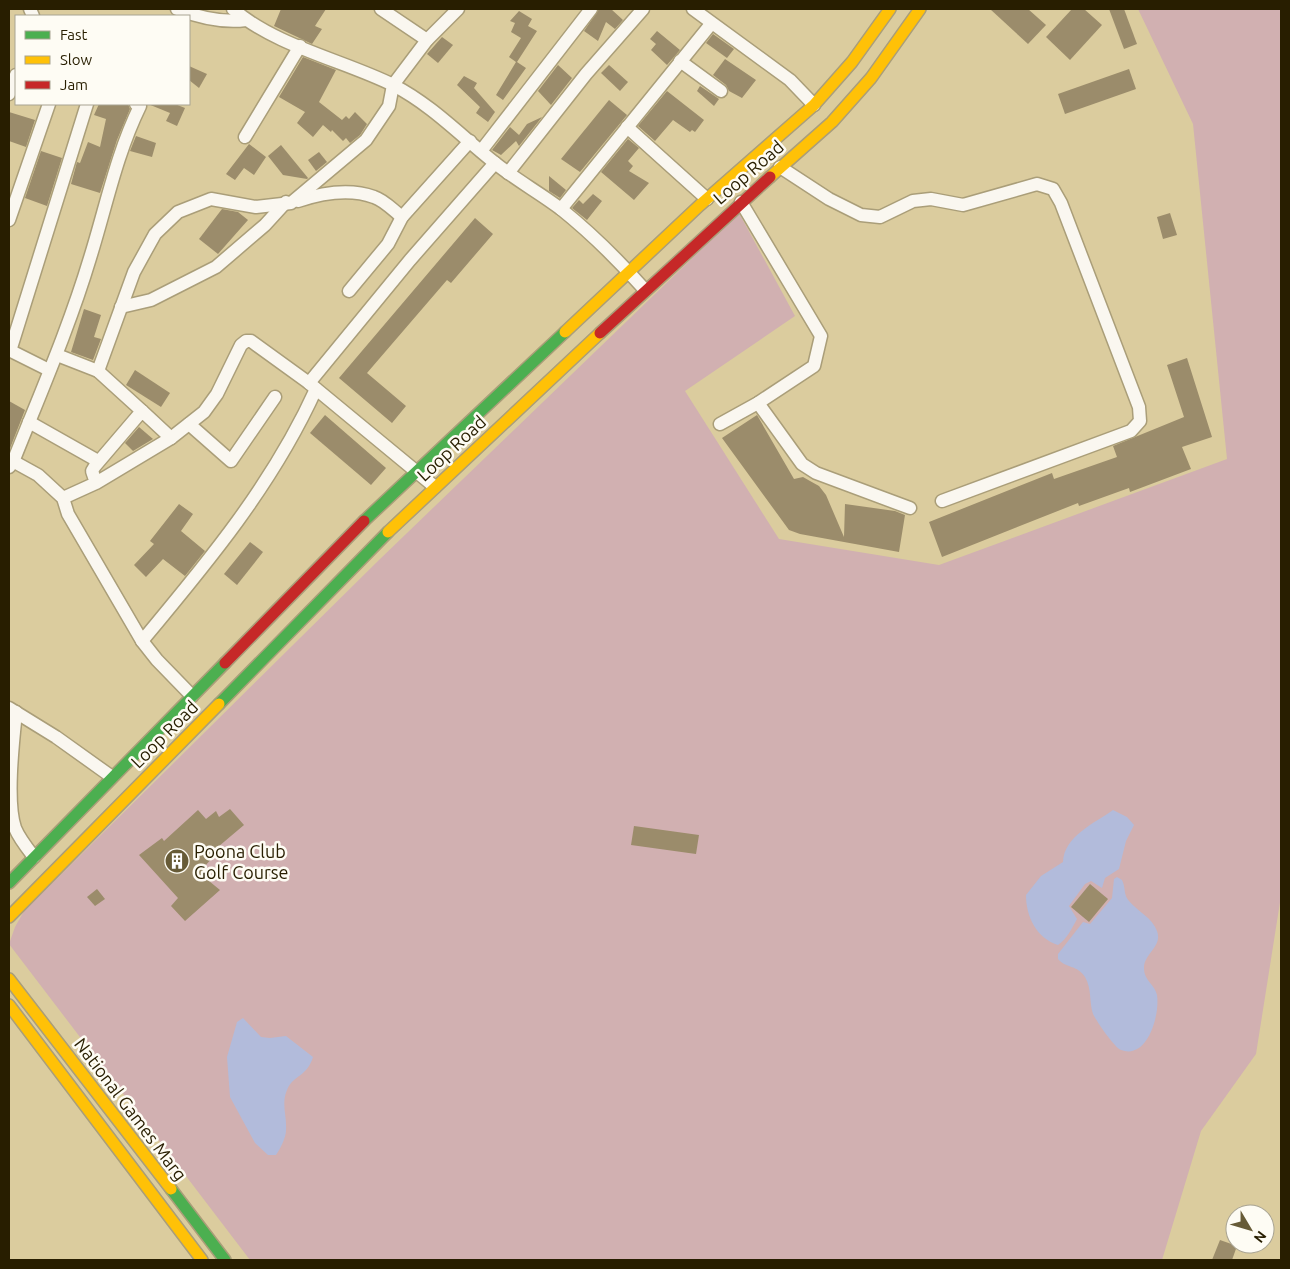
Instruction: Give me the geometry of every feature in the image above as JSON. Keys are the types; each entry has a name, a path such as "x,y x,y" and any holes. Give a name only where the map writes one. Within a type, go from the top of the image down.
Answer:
{"main road":[{"name":"Loop Road","path":"9,883 371,514 707,199 814,105 852,62 890,9"},
{"name":"Loop Road","path":"9,917 388,532 741,202 832,122 871,78 920,9"},
{"name":"National Games Marg","path":"9,979 225,1260"},
{"path":"9,991 35,1032 202,1260"},
{"path":"9,1005 35,1032 214,1260"},
{"path":"9,1018 194,1260"}],"street":[{"path":"177,9 233,22 246,20"},
{"path":"234,9 246,20 340,65 393,85 432,109 495,163 560,209 646,290"},
{"path":"381,9 427,40"},
{"path":"122,307 151,300 216,267 289,203 366,140 389,106 393,85 427,40 458,9"},
{"path":"481,151 592,9"},
{"path":"508,173 586,74 643,9"},
{"path":"693,9 790,80 814,105"},
{"path":"560,209 711,24"},
{"path":"245,138 300,46"},
{"path":"680,61 721,91"},
{"path":"9,94 15,79"},
{"path":"9,220 15,185 49,105"},
{"path":"50,370 9,350 88,105"},
{"path":"138,105 140,106 128,131 90,259 56,355 29,422 10,462 38,475 64,498 68,514 142,641 157,660 192,696"},
{"path":"627,127 707,199"},
{"path":"350,291 388,244 402,217 470,141"},
{"path":"142,641 214,555 242,517 300,424 312,386 410,260 495,163"},
{"path":"780,167 829,199 861,215 880,218 913,201 931,198 963,205 1037,184 1054,188 1062,203 1138,407 1140,421 1131,432 942,500"},
{"path":"98,371 134,272 155,234 178,212 211,199 256,207 289,203 320,194 350,192 375,197 402,217"},
{"path":"720,424 758,404 814,366 821,336 741,202"},
{"path":"64,498 96,483 171,438 204,412 217,394 226,372 246,341 251,341 312,386 435,487"},
{"path":"56,355 98,371 171,438"},
{"path":"189,424 231,461 275,397"},
{"path":"758,404 802,464 816,473 910,508"},
{"path":"96,483 92,471 98,461 142,411"},
{"path":"29,422 98,461"},
{"path":"13,710 56,737 112,777"},
{"path":"13,710 11,813 16,829 34,857"}],"shaded area":[{"name":"Poona Club Golf Course","path":"1138,9 1281,9 1281,896 1256,1054 1201,1131 1162,1260 250,1260 9,944 15,927 24,911 379,560 739,213 795,316 685,391 779,539 939,565 1227,459 1193,124"}],"water":[{"path":"1113,810 1127,817 1134,825 1126,841 1119,869 1105,878 1102,888 1091,881 1085,884 1069,906 1077,919 1071,930 1058,945 1050,942 1038,932 1030,918 1026,895 1041,876 1063,862 1069,845 1082,831"},
{"path":"1117,877 1122,880 1127,898 1155,926 1158,937 1155,946 1146,959 1144,969 1144,973 1157,995 1154,1023 1145,1042 1138,1048 1130,1051 1118,1048 1095,1018 1089,986 1082,973 1058,959 1058,954 1083,922 1090,924 1112,898 1114,879"},
{"path":"243,1018 261,1037 286,1036 313,1057 304,1072 290,1085 285,1095 286,1133 276,1155 268,1155 255,1143 230,1097 227,1057 237,1022"}],"building":[{"path":"281,9 326,9 315,26 322,29 312,44 274,26"},
{"path":"599,9 611,9 623,20 615,29 606,22 598,41 584,31"},
{"path":"990,9 1028,9 1046,25 1028,44"},
{"path":"1072,9 1084,9 1102,25 1070,60 1046,37"},
{"path":"1109,9 1124,9 1137,44 1124,49"},
{"path":"519,11 532,19 528,26 537,31 517,62 526,68 503,100 496,95 516,62 509,57 521,38 511,32 515,23 510,21"},
{"path":"657,31 680,50 667,65 651,50 656,44 650,39"},
{"path":"713,34 734,49 727,58 706,43"},
{"path":"442,37 453,45 438,63 427,54"},
{"path":"303,57 336,70 319,102 342,120 346,116 349,119 355,112 367,124 360,135 350,143 346,138 343,141 332,130 331,132 323,125 313,137 297,123 305,112 279,97"},
{"path":"725,59 756,80 742,98 729,91 726,85 713,75"},
{"path":"558,65 572,78 551,105 538,91"},
{"path":"609,65 628,82 620,91 601,73"},
{"path":"190,66 207,74 199,88 190,81"},
{"path":"1129,69 1136,89 1065,114 1058,94"},
{"path":"464,76 477,83 474,88 495,112 488,122 476,113 480,107 457,85"},
{"path":"700,86 719,99 714,106 697,91"},
{"path":"667,91 704,120 695,132 692,130 690,132 673,120 655,141 638,126"},
{"path":"609,100 627,115 580,172 561,159"},
{"path":"99,105 128,105 130,109 117,140 100,193 71,184 77,162 80,163 88,142 100,147 106,119 94,115"},
{"path":"150,105 178,105 185,108 177,126 166,121 170,113"},
{"path":"9,112 35,120 26,147 9,141"},
{"path":"542,117 519,146 516,141 501,155 492,150 510,127 519,135 527,124"},
{"path":"136,136 156,143 152,157 130,151"},
{"path":"628,139 639,148 628,161 633,166 629,171 649,183 634,200 601,172"},
{"path":"249,144 266,157 254,175 244,168 235,180 226,174"},
{"path":"281,145 307,179 283,175 268,156"},
{"path":"41,151 62,158 47,206 25,198"},
{"path":"319,152 327,162 316,171 308,160"},
{"path":"549,176 566,190 560,198 549,191"},
{"path":"593,194 602,201 587,220 572,208 579,200 583,204"},
{"path":"222,209 238,212 248,220 218,254 199,239"},
{"path":"1170,213 1177,235 1163,239 1157,217"},
{"path":"475,218 493,234 451,283 447,280 367,373 406,406 392,423 339,378"},
{"path":"84,309 101,315 94,337 101,339 93,360 71,352"},
{"path":"1187,358 1212,437 1182,447 1191,469 1130,492 1129,488 1079,506 1078,503 942,557 929,522 1052,473 1054,479 1117,457 1113,446 1184,417 1167,365"},
{"path":"135,370 170,393 161,407 126,385"},
{"path":"9,401 25,410 9,451"},
{"path":"325,415 386,468 371,485 310,433"},
{"path":"757,415 794,479 803,477 819,486 826,495 844,537 845,504 895,511 905,515 899,552 800,534 789,530 722,438"},
{"path":"139,427 153,439 133,451 125,443"},
{"path":"179,504 193,514 181,531 205,551 185,576 163,559 146,577 134,565 154,544 150,541"},
{"path":"250,542 263,552 237,585 224,574"},
{"name":"Poona Club Golf Course","path":"230,809 244,825 212,852 215,855 204,867 212,877 209,881 220,890 185,921 171,906 178,898 139,855 162,838 164,841 198,810 206,819 216,811 219,817"},
{"path":"634,826 699,835 696,854 631,845"},
{"path":"1090,884 1108,899 1089,922 1071,907"},
{"path":"97,889 105,899 95,906 87,897"},
{"path":"1220,1240 1225,1242 1225,1254 1234,1254 1232,1260 1212,1260"}],"traffic: fast":[{"path":"364,521 565,332"},
{"path":"219,704 388,532"},
{"path":"9,883 225,663"},
{"path":"171,1189 225,1260"}],"traffic: slow":[{"path":"565,332 700,205 814,105 852,62 890,9"},
{"path":"770,177 832,122 871,78 920,9"},
{"path":"388,532 600,333"},
{"path":"9,917 219,704"},
{"path":"9,979 171,1189"},
{"path":"9,1005 202,1260"}],"traffic: jam":[{"path":"600,333 770,177"},
{"path":"225,663 364,521"}],"place":[{"name":"Poona Club Golf Course","path":"177,861"}]}
